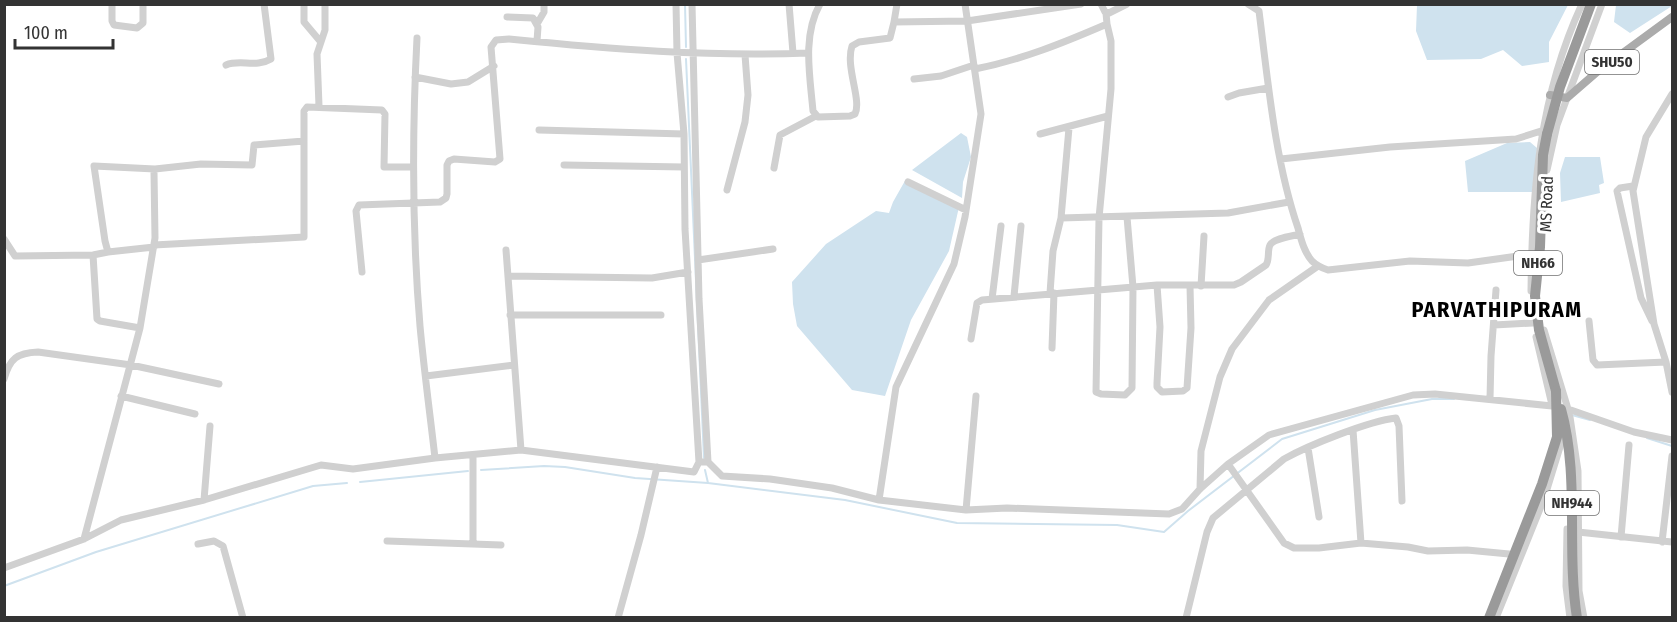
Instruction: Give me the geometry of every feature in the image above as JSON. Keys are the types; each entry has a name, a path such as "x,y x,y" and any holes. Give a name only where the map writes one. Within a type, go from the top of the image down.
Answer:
{"highway":[{"name":"NH66","path":"1487,618 1542,484 1557,437 1556,391 1539,330 1535,296 1540,248 1543,155 1560,87 1591,4"},
{"name":"NH944","path":"1556,391 1571,459 1573,594 1577,618"}],"main road":[{"name":"SHU50","path":"1567,98 1672,17"},
{"path":"1550,95 1567,98"}],"street":[{"path":"112,4 114,25 136,28 143,23 143,4"},
{"path":"226,65 234,62 260,63 271,59 264,4"},
{"path":"304,4 304,22 320,41"},
{"path":"319,106 317,54 325,30 325,4"},
{"path":"537,24 544,12 544,4"},
{"path":"4,568 84,538 121,520 204,500 321,465 353,469 521,450 694,472 699,462 676,4"},
{"path":"692,4 698,260 708,462 722,476 770,479 832,488 879,500 966,510 1006,508 1169,514 1182,509 1200,489 1230,468 1269,435 1413,394 1435,394 1552,406 1568,409 1634,432 1672,440"},
{"path":"789,4 793,53"},
{"path":"816,116 813,111 808,52 814,15 820,4"},
{"path":"774,168 780,135 816,116 850,117 855,114 857,106 849,64 852,46 859,42 890,38 897,4"},
{"path":"879,500 896,387 954,264 966,210 981,114 965,4"},
{"path":"894,22 967,21 1081,4"},
{"path":"1101,4 1106,13 1111,41 1108,116 1099,218 1096,392 1101,394 1125,395 1132,388 1133,287 1127,217"},
{"path":"1106,13 1112,13 1127,4"},
{"path":"1248,4 1260,8 1269,88 1289,202 1311,260 1328,270 1410,261 1468,262 1532,254"},
{"path":"1487,618 1509,554 1545,466 1552,436 1552,406 1533,323 1532,254 1538,152 1554,78 1582,4"},
{"name":"MS Road","path":"1584,618 1579,591 1578,471 1568,409 1543,326 1540,296 1548,165 1554,136 1602,4"},
{"path":"507,17 533,18 538,27 537,41"},
{"path":"914,79 1008,63 1042,52 1107,24"},
{"path":"417,38 414,203 420,326 435,458"},
{"path":"362,272 357,208 362,204 435,203 446,198 449,161 454,159 495,162 500,159 491,47 496,40 745,55 808,52"},
{"path":"727,190 745,122 748,95 745,55"},
{"path":"415,77 451,84 468,82 494,66"},
{"path":"1228,97 1269,88"},
{"path":"1654,324 1633,186 1646,137 1672,94"},
{"path":"4,239 15,256 93,255 154,246 304,237 304,111 307,107 384,111 384,167 413,167"},
{"path":"1040,134 1108,116"},
{"path":"1052,348 1053,251 1061,218 1069,128"},
{"path":"539,130 613,130 684,134"},
{"path":"1281,159 1390,147 1516,139 1541,131"},
{"path":"108,252 94,166 155,169 201,164 252,165 254,146 304,141"},
{"path":"564,165 684,167"},
{"path":"84,538 140,328 154,246 155,169"},
{"path":"908,182 966,210"},
{"path":"1633,186 1620,188 1617,191 1641,298 1654,324 1669,366 1672,392"},
{"path":"1061,218 1228,213 1289,202"},
{"path":"992,299 1001,226"},
{"path":"1014,296 1021,226"},
{"path":"971,339 977,303 982,300 1157,285 1234,285 1269,262 1270,246 1273,242 1300,234"},
{"path":"1201,286 1204,236"},
{"path":"698,260 772,249"},
{"path":"506,250 521,450"},
{"path":"93,255 98,319 140,328"},
{"path":"1200,489 1201,451 1220,377 1232,349 1269,300 1318,266"},
{"path":"508,276 652,278 688,272"},
{"path":"1157,285 1160,327 1157,387 1162,392 1183,391 1187,388 1191,328 1190,286"},
{"path":"1491,399 1491,356 1496,290"},
{"path":"510,315 661,315"},
{"path":"1589,321 1593,360 1598,365 1669,366"},
{"path":"1494,326 1533,323"},
{"path":"4,379 13,359 29,352 51,352 131,365 219,384"},
{"path":"426,375 514,365"},
{"path":"121,396 195,414"},
{"path":"966,510 976,396"},
{"name":"MS Road","path":"1552,406 1563,436 1568,473 1566,586 1570,618"},
{"name":"MS Road","path":"1496,618 1544,499 1563,436 1568,409"},
{"path":"1186,618 1211,523 1217,514 1284,459 1353,430 1394,418 1398,419 1402,501"},
{"path":"204,500 210,426"},
{"path":"1353,430 1361,543"},
{"path":"1621,537 1629,445"},
{"path":"1308,448 1319,517"},
{"path":"473,455 473,544"},
{"path":"1662,542 1672,456"},
{"path":"699,462 708,462"},
{"path":"618,618 657,467"},
{"path":"1230,468 1290,548 1319,548 1361,543 1428,551 1467,550 1509,554"},
{"path":"1578,532 1672,542"},
{"path":"387,541 501,545"},
{"path":"198,544 214,542 223,546 243,618"}],"water":[{"path":"1417,4 1568,5 1549,42 1549,62 1522,66 1503,50 1481,59 1427,60 1416,31"},
{"path":"1672,4 1672,6 1630,33 1614,22 1616,5"},
{"path":"961,133 967,137 971,157 963,182 962,198 912,170"},
{"path":"1530,142 1537,148 1533,192 1468,192 1465,161 1507,143"},
{"path":"1565,157 1600,157 1604,183 1599,185 1600,193 1561,202 1560,173"},
{"path":"906,179 959,207 949,251 911,320 885,396 852,390 797,326 792,282 826,244 876,211 889,213"}],"waterway":[{"path":"685,4 686,47"},
{"path":"686,59 704,458"},
{"path":"481,470 565,467 635,478 708,483 845,500 957,523 1117,525 1164,532 1282,439 1375,410 1432,399 1454,399"},
{"path":"1572,415 1590,420"},
{"path":"1647,438 1672,446"},
{"path":"705,470 708,483"},
{"path":"360,482 468,471"},
{"path":"4,586 96,552 313,486 347,483"}],"district":[{"name":"PARVATHIPURAM","path":"1497,309"}]}
